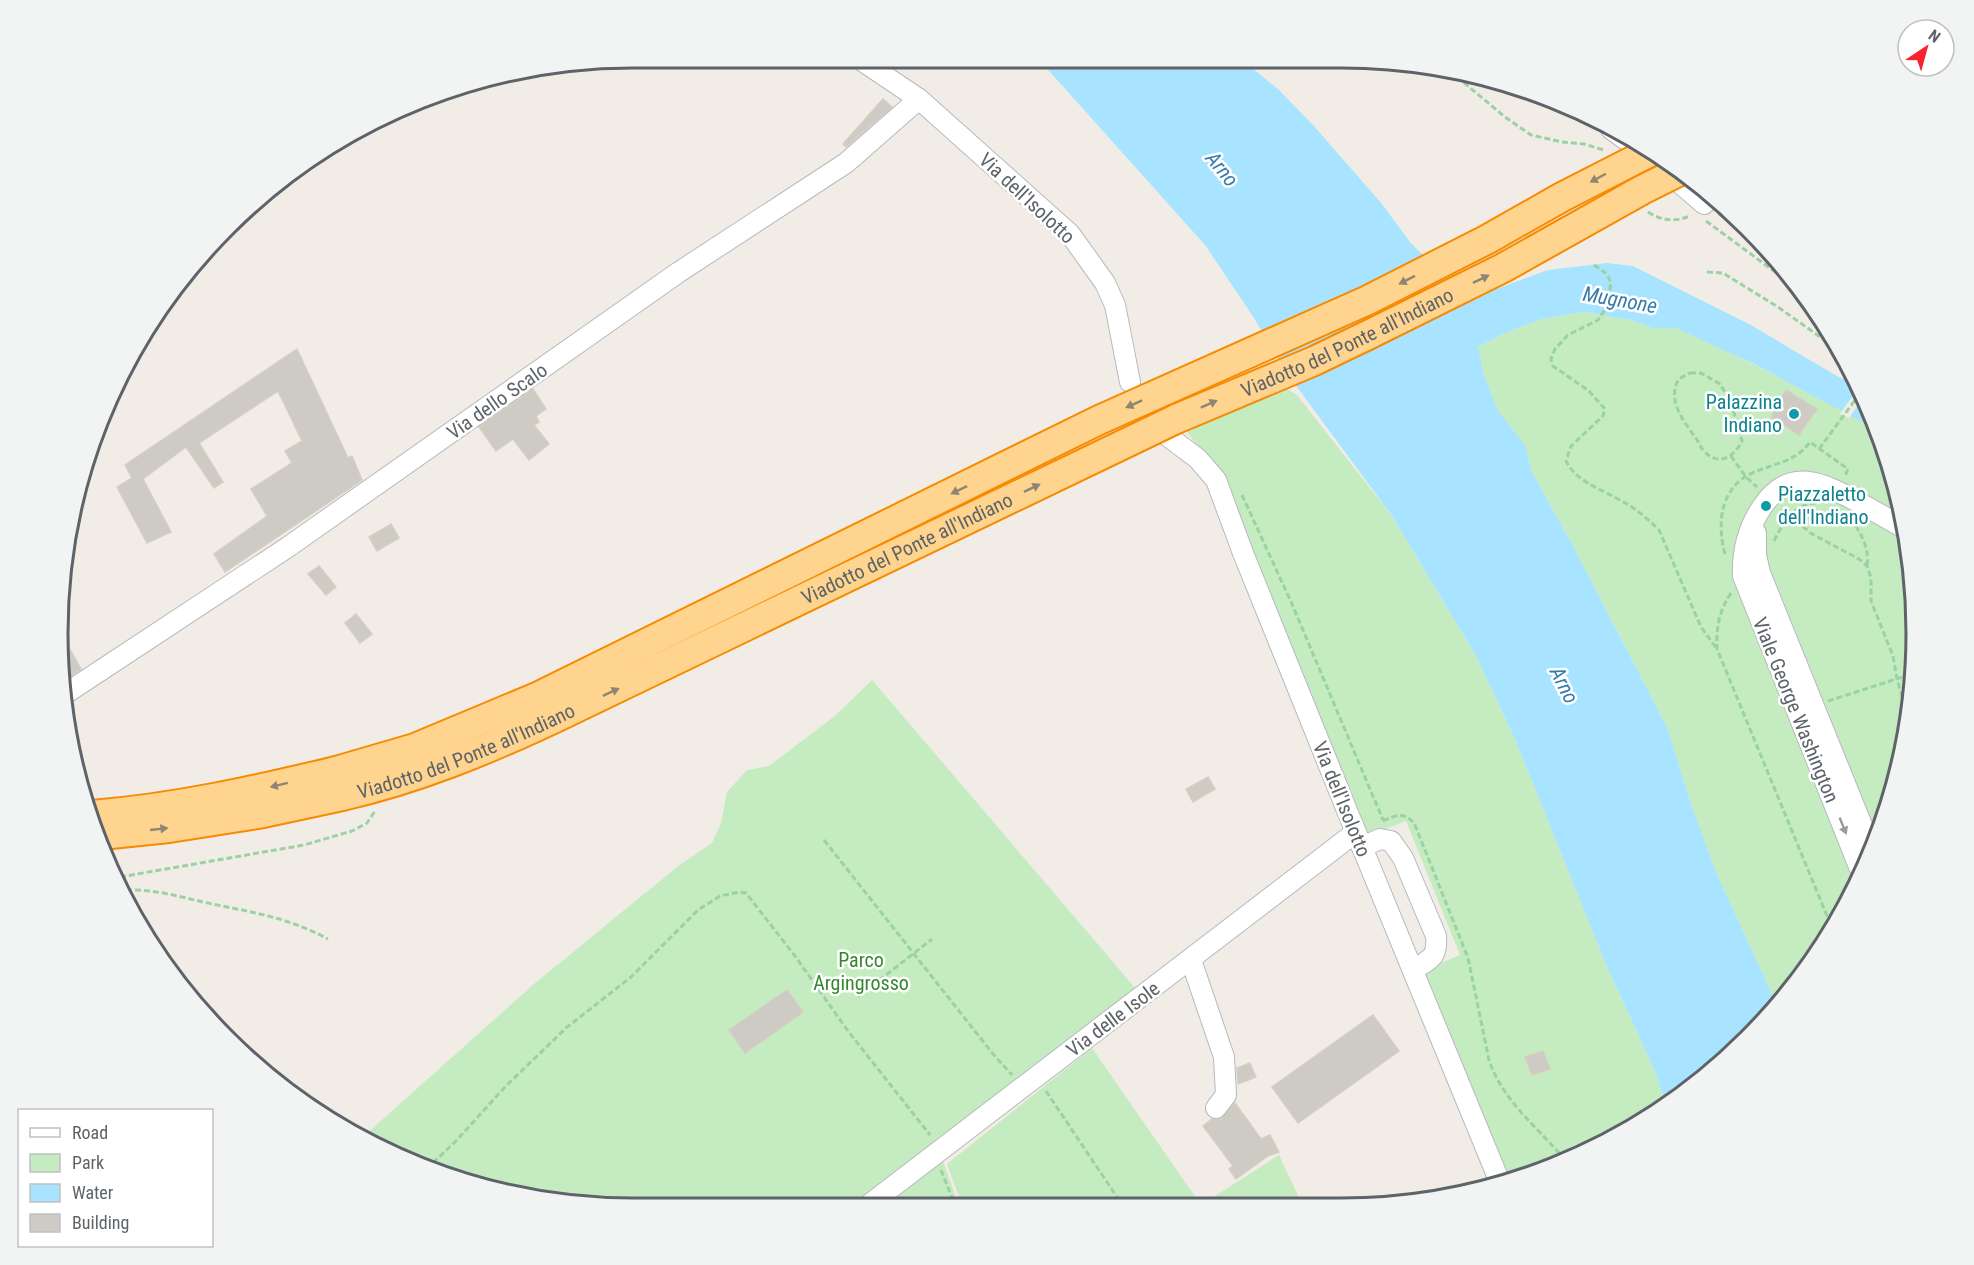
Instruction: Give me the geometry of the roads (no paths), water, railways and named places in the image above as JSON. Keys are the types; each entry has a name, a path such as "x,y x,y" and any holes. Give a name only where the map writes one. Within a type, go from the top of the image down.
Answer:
{"highway":[{"name":"Viadotto del Ponte all'Indiano","path":"105,835 191,825 258,814 339,784 415,748 537,697 1099,420 1368,300 1643,155"},
{"name":"Viadotto del Ponte all'Indiano","path":"97,814 179,806 249,792 424,774 557,717 1176,419 1368,335 1503,268 1642,190 1700,197"}],"street":[{"name":"Via dell'Isolotto","path":"873,68 919,99 1070,234 1105,283 1115,304 1130,382"},
{"name":"Via dello Scalo","path":"71,690 297,540 679,272 846,163 919,99"},
{"path":"1672,175 1700,197"},
{"name":"Via dell'Isolotto","path":"1161,431 1198,459 1216,480 1243,553 1496,1176"},
{"path":"1867,838 1757,563 1751,541 1758,513 1769,498 1780,488 1799,481 1817,482 1831,487 1896,524"},
{"name":"Viale George Washington","path":"1751,541 1743,559 1743,576 1857,862"},
{"path":"1359,839 1390,841 1403,858 1436,936 1437,949 1433,957 1413,970"},
{"name":"Via delle Isole","path":"878,1198 1191,960 1359,839"},
{"path":"1191,960 1224,1057 1226,1095 1216,1108"}],"water":[{"path":"1045,68 1252,68 1279,90 1313,125 1382,204 1410,242 1455,287 1477,296 1548,270 1607,263 1633,266 1749,324 1847,380 1866,424 1756,365 1676,328 1652,328 1631,320 1584,312 1542,319 1505,333 1478,347 1484,375 1498,411 1525,445 1532,472 1668,729 1690,801 1716,872 1773,996 1741,1032 1714,1057 1663,1096 1655,1071 1607,967 1514,737 1476,656 1392,516 1286,372 1254,318 1205,245"}],"place":[{"name":"Palazzina Indiano","path":"1794,414"},
{"name":"Piazzaletto dell'Indiano","path":"1766,506"}],"water label":[{"name":"Arno","path":"1222,169"},
{"name":"Mugnone","path":"1620,300"},
{"name":"Arno","path":"1564,685"}],"park label":[{"name":"Parco Argingrosso","path":"861,972"}]}
